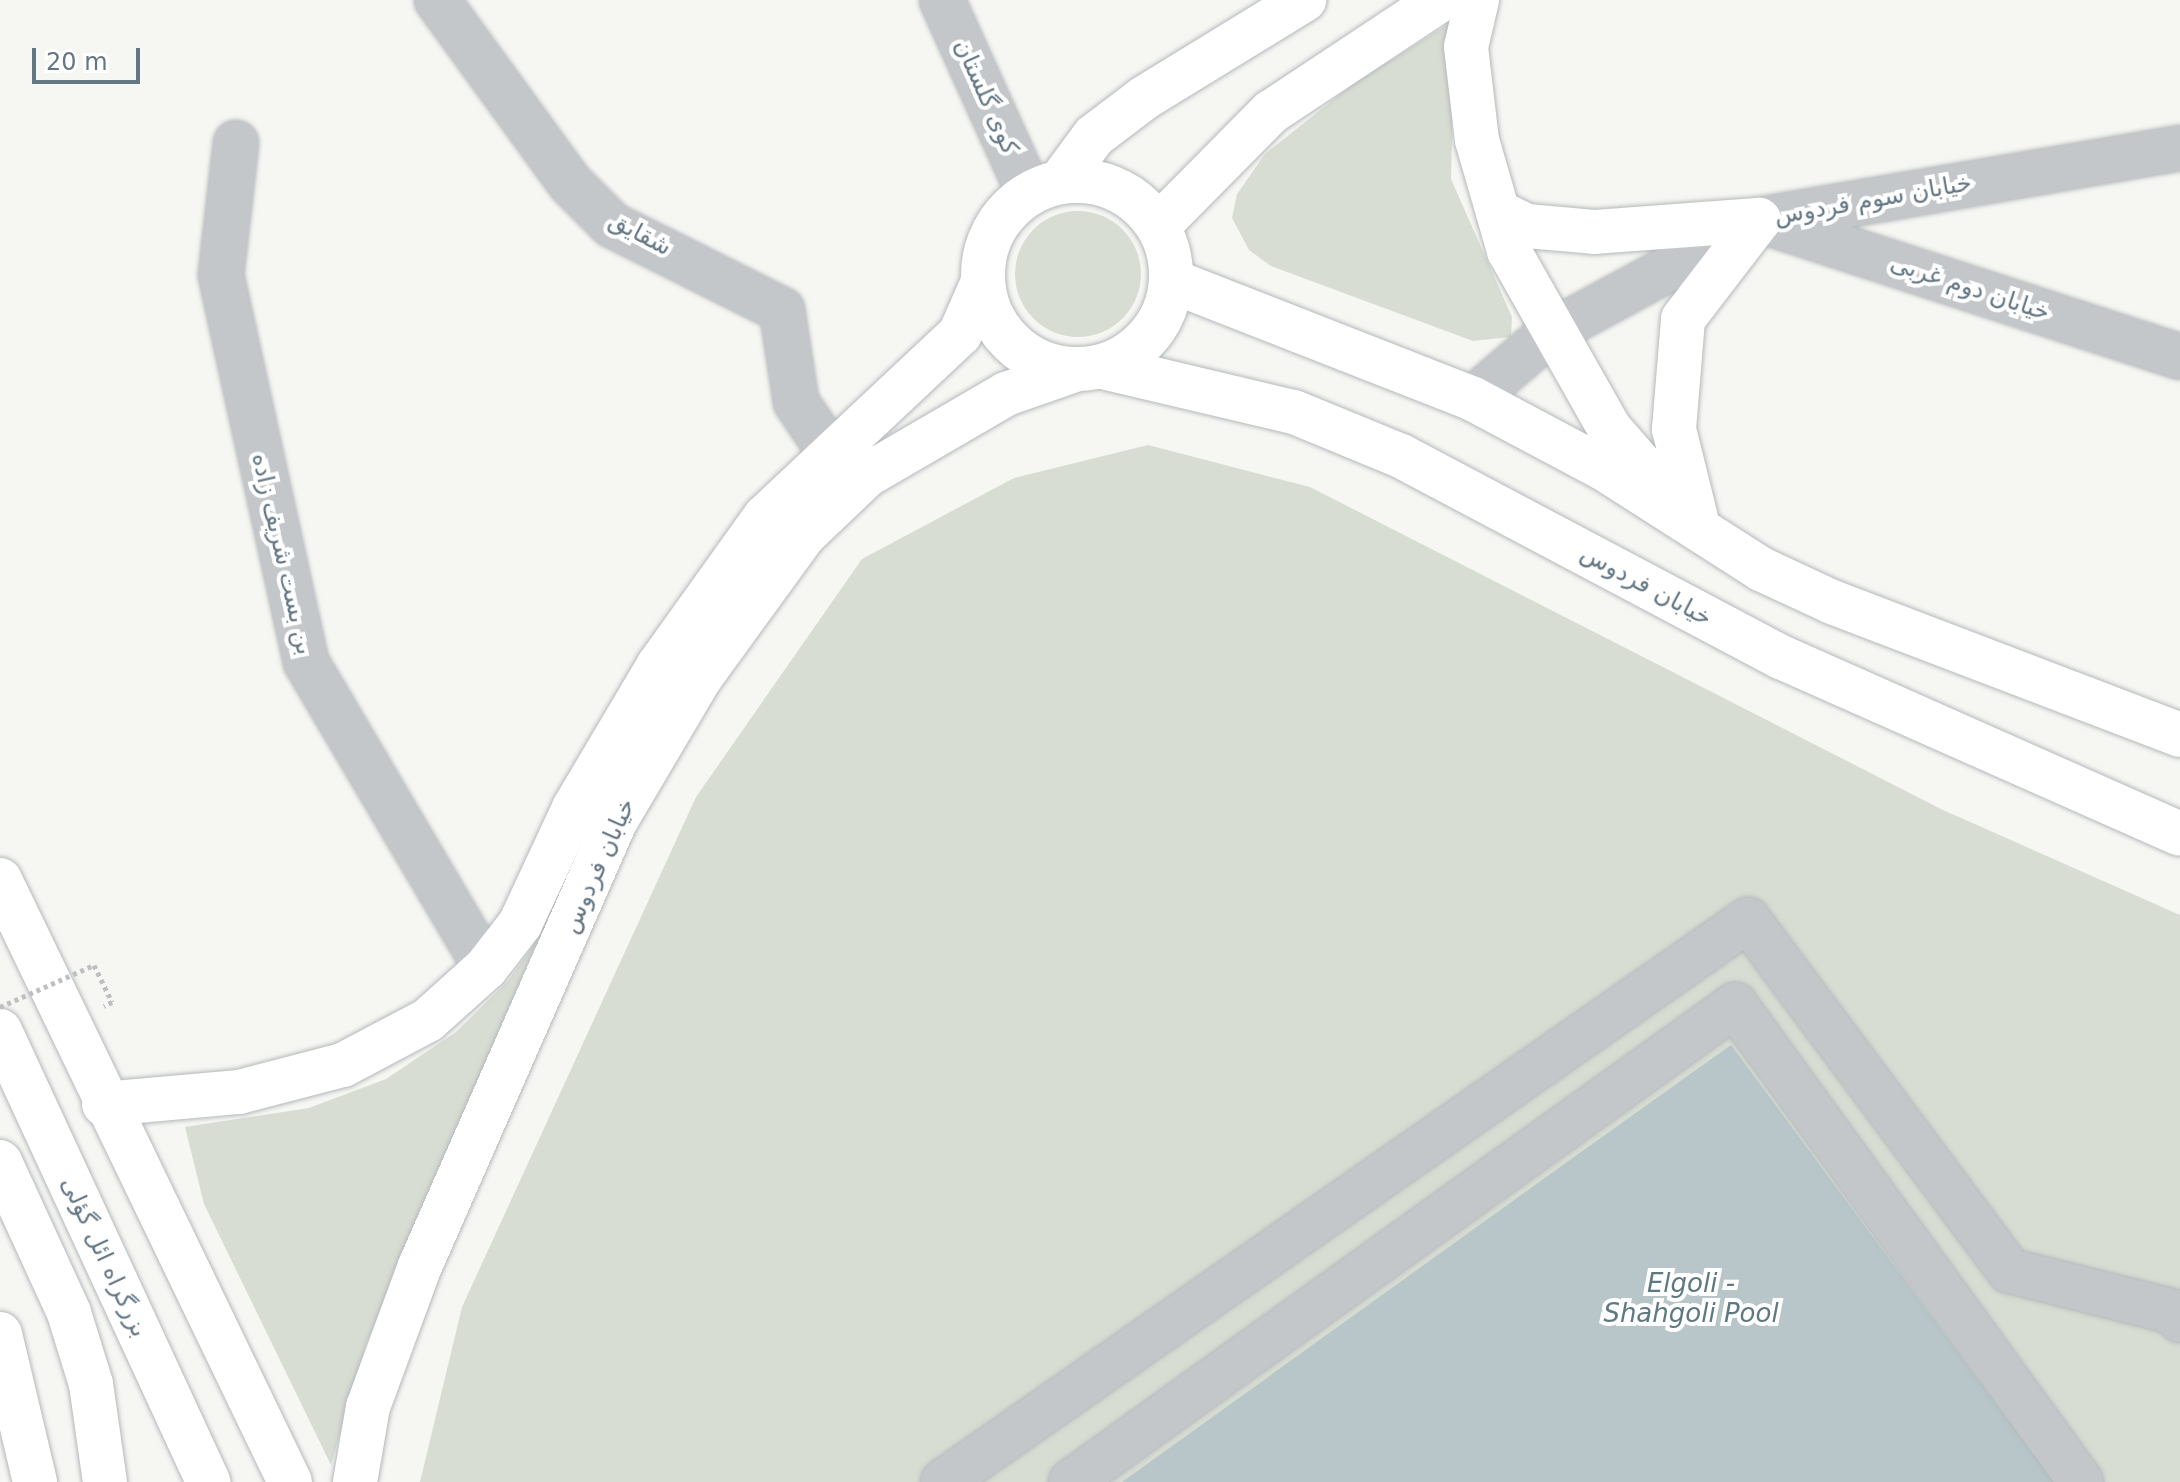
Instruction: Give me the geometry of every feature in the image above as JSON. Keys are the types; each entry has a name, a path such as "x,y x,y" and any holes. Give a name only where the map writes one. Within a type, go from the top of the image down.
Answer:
{"main road":[{"path":"1045,188 1116,189 1158,226 1172,281 1151,335 1089,368 1023,353 996,323 982,284 993,232 1045,188 1094,136 1144,98 1304,0"},
{"path":"1158,226 1271,112 1440,0"},
{"path":"1477,0 1466,47 1477,140 1498,212 1550,333 1609,428 1704,535"},
{"path":"1498,212 1527,226 1594,232 1759,220"},
{"path":"1704,535 1687,497 1674,429 1683,319 1759,220"},
{"path":"1172,281 1473,399 1603,468 1704,535 1832,602 2180,735"},
{"name":"خیابان فردوس","path":"104,1104 239,1092 343,1065 428,1020 486,968 520,924 574,808 659,665 765,517 829,451 960,334 982,284"},
{"name":"خیابان فردوس","path":"355,1482 368,1407 420,1266 616,820 700,678 803,536 867,475 1006,394 1089,368 1294,412 1401,456 1781,657 2180,834"},
{"path":"0,880 104,1104 290,1482"},
{"name":"بزرگراه ائل گؤلی","path":"0,1031 208,1482"},
{"path":"0,1162 69,1313 91,1384 105,1482"},
{"path":"0,1334 35,1482"}],"street":[{"name":"شقایق","path":"437,0 570,183 612,225 782,310 796,402 829,451"},
{"name":"کوی گلستان","path":"942,0 1045,188"},
{"name":"بن بست شریف زاده","path":"236,143 221,275 306,662 486,968"},
{"name":"خیابان سوم فردوس","path":"1473,399 1550,333 1759,220 2180,148"},
{"name":"خیابان دوم غربی","path":"1759,220 2180,357"},
{"path":"943,1482 1748,920 2010,1271 2174,1312 2180,1320"},
{"path":"1071,1482 1735,1005 2081,1482"}],"path":[{"path":"0,1007 94,965 112,1002"}],"shaded area":[{"path":"1455,20 1451,179 1512,317 1511,337 1473,341 1271,266 1249,250 1232,218 1237,194 1265,154 1353,84"},
{"path":"1078,211 1102,215 1123,229 1137,250 1141,274 1137,298 1123,319 1102,333 1078,337 1054,333 1033,319 1019,298 1015,274 1019,250 1033,229 1054,215"},
{"path":"1148,445 1310,487 1943,810 2180,915 2180,1482 420,1482 462,1307 696,797 862,559 1014,478"},
{"path":"539,937 366,1344 331,1465 204,1204 185,1127 309,1108 386,1079 456,1032 508,981"}],"water":[{"name":"Elgoli - Shahgoli Pool","path":"1731,1045 2054,1482 1122,1482 1542,1180"}]}
